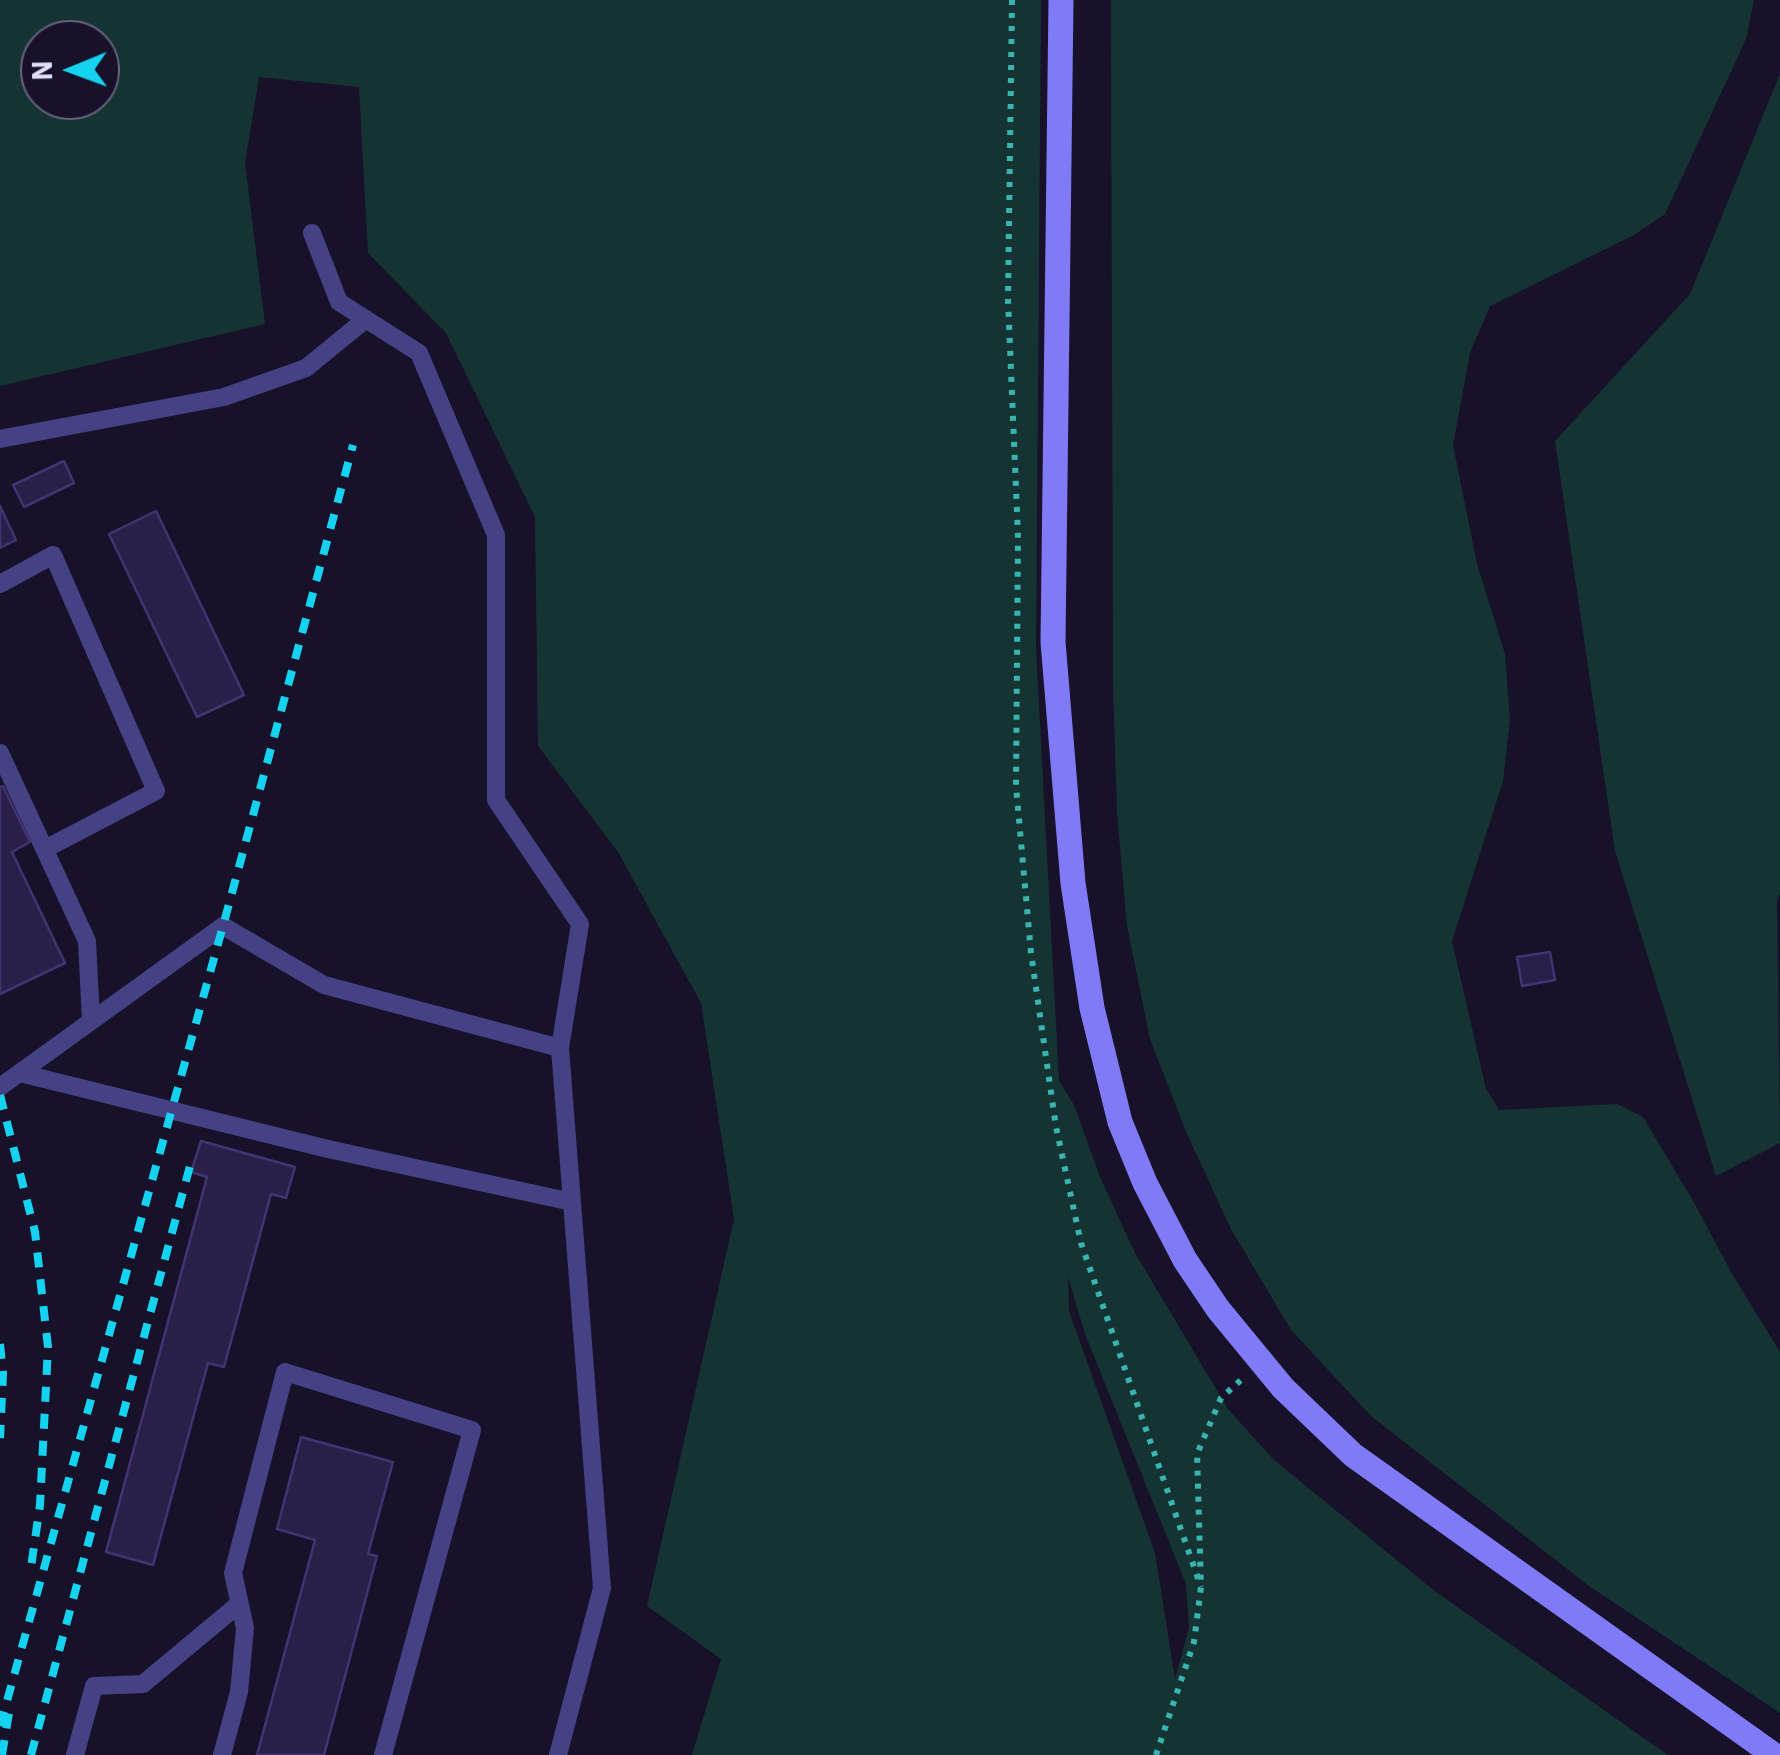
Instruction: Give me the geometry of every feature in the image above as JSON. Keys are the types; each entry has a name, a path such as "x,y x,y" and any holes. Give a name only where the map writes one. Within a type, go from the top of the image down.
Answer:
{"main road":[{"path":"1061,0 1053,642 1073,883 1092,1008 1120,1122 1145,1183 1185,1260 1218,1309 1282,1388 1354,1455 1774,1755"}],"lane":[{"path":"312,234 339,302 419,353 496,535 496,800 580,924 560,1048 602,1588 558,1755"},
{"path":"0,439 224,397 306,368 366,319"},
{"path":"0,584 53,555 156,792 44,849"},
{"path":"0,752 87,941 91,1022"},
{"path":"0,1088 224,926 324,985 560,1048"},
{"path":"20,1073 328,1149 572,1202"},
{"path":"222,1755 239,1692 245,1628 233,1573 284,1372 472,1430 383,1755"},
{"path":"75,1755 94,1686 142,1684 239,1604"}],"path":[{"path":"1156,1755 1194,1642 1201,1587 1198,1454 1222,1398 1260,1362"}],"green space":[{"path":"0,0 1041,0 1036,648 1059,1081 1074,1105 1100,1177 1135,1253 1228,1409 1274,1460 1436,1592 1668,1755 692,1755 721,1659 647,1606 734,1219 701,1003 618,852 538,746 535,517 446,333 368,253 359,87 259,77 245,163 265,324 0,386","holes":["1068,1277 1085,1334 1186,1584 1189,1628 1175,1679 1155,1553 1069,1311"]},
{"path":"1111,0 1754,0 1746,39 1665,214 1634,235 1490,306 1470,353 1453,445 1477,564 1505,654 1510,720 1503,781 1452,941 1486,1089 1499,1110 1617,1104 1643,1117 1780,1352 1780,1713 1589,1586 1371,1416 1291,1330 1231,1229 1187,1134 1150,1039 1127,926 1117,813 1113,687"},
{"path":"1780,74 1780,1143 1716,1176 1615,851 1555,441 1690,294"}],"building":[{"path":"64,461 74,483 24,507 13,485"},
{"path":"0,506 16,540 0,548"},
{"path":"156,511 244,695 197,717 109,534"},
{"path":"3,786 30,842 12,852 65,963 0,994 0,787"},
{"path":"1550,952 1555,980 1522,986 1517,957"},
{"path":"201,1141 295,1167 286,1198 271,1194 224,1367 208,1363 153,1565 106,1552 207,1177 191,1172"},
{"path":"301,1437 393,1462 368,1554 377,1556 324,1755 257,1755 315,1540 277,1529"}],"railway":[{"path":"0,1726 353,445"},
{"path":"0,1095 35,1232 48,1347 40,1505 30,1574"},
{"path":"31,1755 190,1166"},
{"path":"0,1344 0,1438"},
{"path":"2,1755 9,1713"}]}
